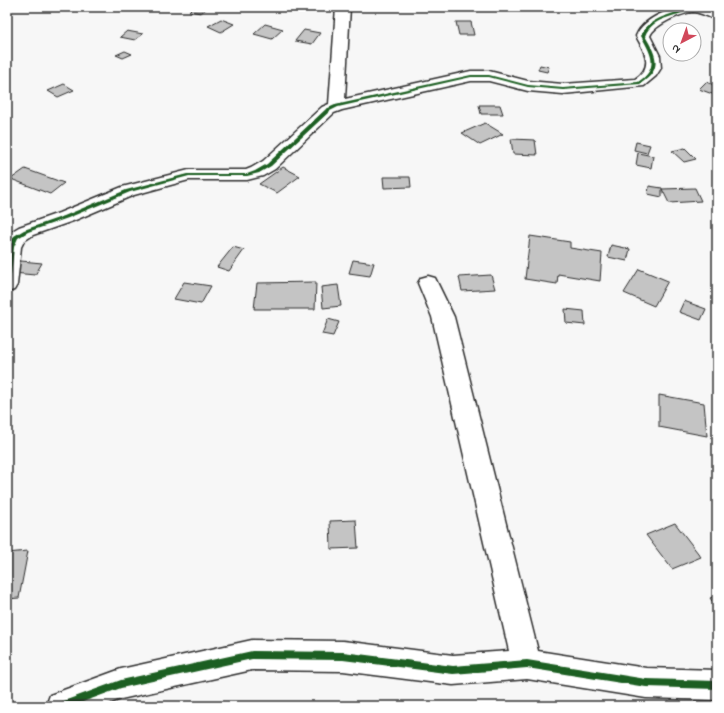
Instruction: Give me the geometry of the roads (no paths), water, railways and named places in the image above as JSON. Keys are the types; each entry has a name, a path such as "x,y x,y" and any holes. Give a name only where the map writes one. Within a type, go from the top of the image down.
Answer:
{"street":[{"path":"337,106 342,7"},
{"path":"7,285 8,259 11,247 16,237 26,231 66,217 128,191 189,175 247,174 257,172 269,165 328,110 337,106 471,76 490,76 528,86 563,89 639,83 647,79 651,73 655,60 652,50 643,36 647,28 663,18 693,7 717,16"},
{"path":"428,283 443,317 527,664"},
{"path":"61,706 121,684 252,656 343,656 453,670 527,664 646,683 717,685"}]}
